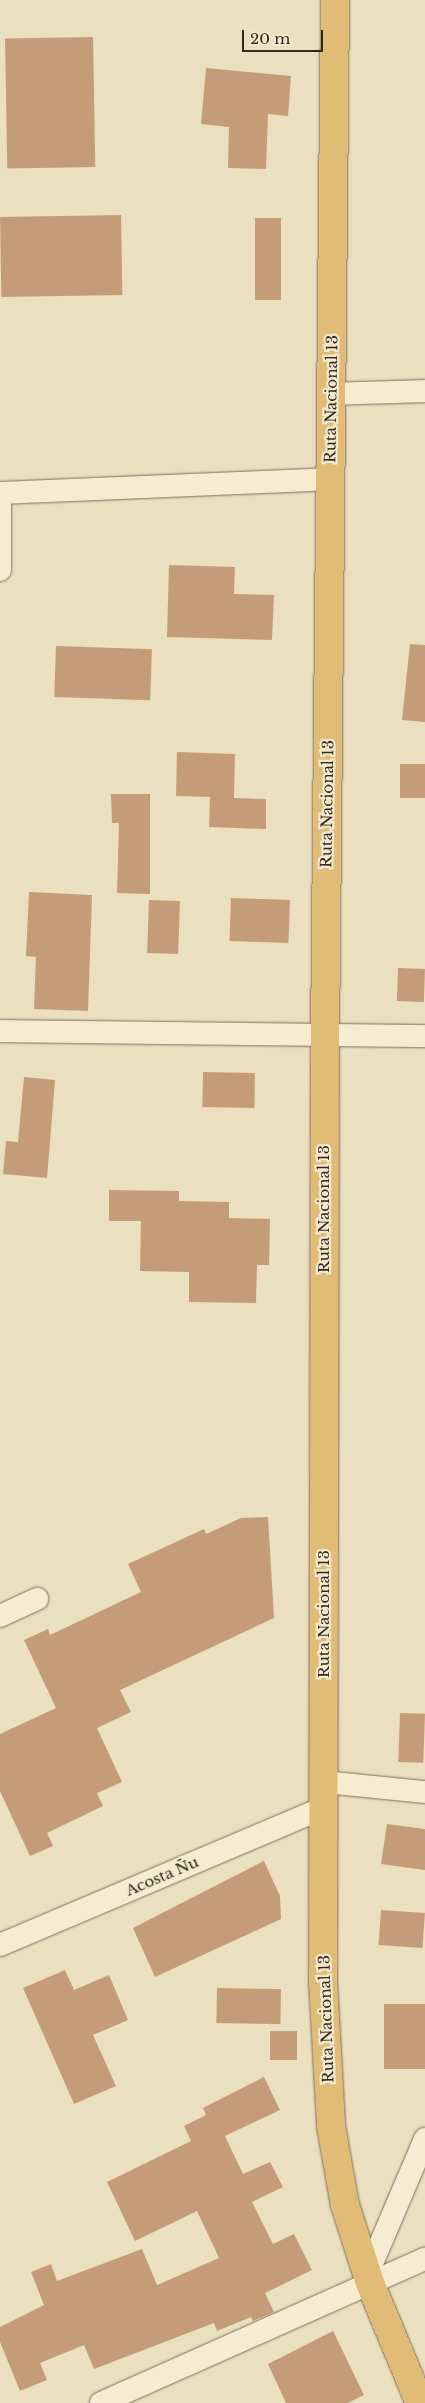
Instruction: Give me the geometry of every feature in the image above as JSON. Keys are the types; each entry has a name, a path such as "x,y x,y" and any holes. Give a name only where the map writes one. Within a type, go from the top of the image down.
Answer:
{"highway":[{"name":"Ruta Nacional 13","path":"335,0 325,1035 323,1981 331,2126 345,2205 369,2279 420,2403"}],"street":[{"path":"331,394 425,391"},
{"path":"0,570 0,492 330,479"},
{"path":"0,1031 425,1036"},
{"path":"0,1616 37,1599"},
{"name":"Acosta Ñu","path":"0,1945 323,1794 425,1792"},
{"path":"369,2279 425,2139"},
{"path":"100,2403 369,2279 425,2259"}],"building":[{"path":"93,37 95,167 7,169 5,39"},
{"path":"206,68 291,76 288,116 268,114 266,169 228,168 229,127 201,124"},
{"path":"121,215 122,295 1,297 0,217"},
{"path":"255,218 281,218 281,300 255,300"},
{"path":"169,565 235,567 234,594 274,595 272,640 167,637"},
{"path":"410,644 425,645 425,722 402,720"},
{"path":"56,646 152,649 150,700 54,697"},
{"path":"177,752 235,754 234,798 266,799 266,829 209,827 210,797 176,796"},
{"path":"400,764 425,764 425,798 400,798"},
{"path":"111,794 150,794 150,894 117,893 119,823 112,823"},
{"path":"29,892 92,895 88,1011 34,1009 36,957 26,956"},
{"path":"231,898 290,900 288,943 229,941"},
{"path":"149,900 180,901 178,954 147,953"},
{"path":"398,968 425,969 424,1002 397,1001"},
{"path":"203,1072 255,1073 254,1108 202,1107"},
{"path":"24,1077 55,1080 47,1178 3,1174 6,1141 18,1142"},
{"path":"109,1190 179,1191 179,1201 229,1202 229,1218 270,1219 269,1265 257,1265 256,1303 189,1302 189,1272 140,1271 141,1221 109,1221"},
{"path":"268,1517 274,1618 120,1690 131,1712 97,1728 122,1782 97,1793 103,1806 47,1833 53,1846 30,1856 0,1791 0,1734 56,1708 24,1640 48,1629 50,1635 141,1592 128,1564 204,1529 206,1534 241,1518"},
{"path":"400,1713 425,1714 423,1763 398,1762"},
{"path":"387,1824 425,1829 425,1870 381,1864"},
{"path":"264,1861 280,1896 281,1919 155,1977 133,1928"},
{"path":"381,1910 425,1913 422,1948 379,1945"},
{"path":"65,1970 74,1990 109,1975 128,2020 93,2035 116,2086 74,2104 23,1988"},
{"path":"217,1988 281,1989 280,2024 216,2023"},
{"path":"384,2004 425,2004 425,2069 384,2069"},
{"path":"270,2031 297,2031 297,2060 270,2060"},
{"path":"264,2077 280,2110 225,2136 243,2174 270,2162 283,2187 252,2202 273,2244 294,2234 312,2270 265,2293 274,2312 253,2321 251,2317 217,2331 214,2323 94,2369 84,2345 40,2363 47,2380 20,2391 0,2342 0,2327 44,2305 31,2272 51,2264 57,2281 142,2249 157,2285 219,2258 197,2211 135,2241 107,2182 191,2141 184,2126 206,2115 203,2108"},
{"path":"333,2331 364,2395 348,2403 286,2403 268,2364"}]}
